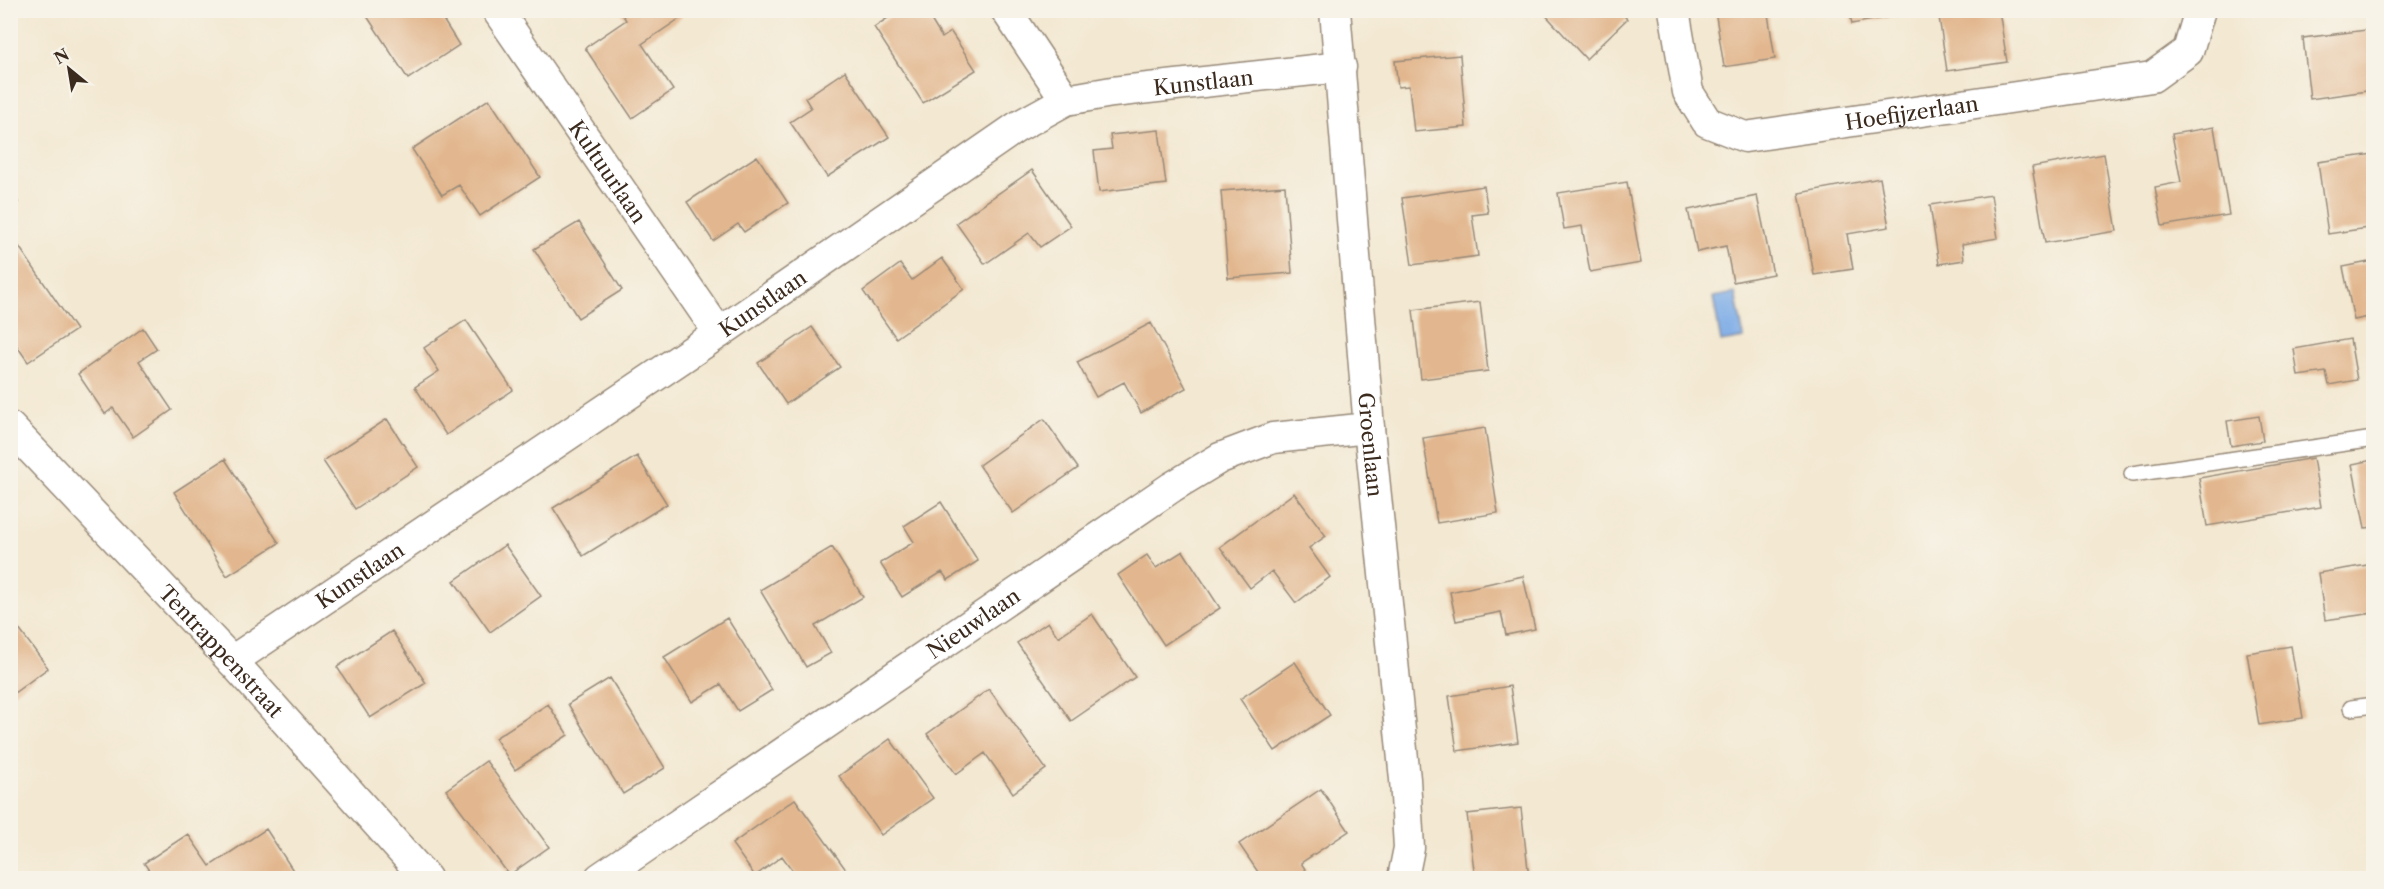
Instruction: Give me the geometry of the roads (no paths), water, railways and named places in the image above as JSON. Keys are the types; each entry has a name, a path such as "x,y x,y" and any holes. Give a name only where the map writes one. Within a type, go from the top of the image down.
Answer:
{"street":[{"name":"Kultuurlaan","path":"497,10 719,333"},
{"path":"1005,10 1066,100"},
{"name":"Groenlaan","path":"1335,10 1369,428 1405,779 1409,848 1403,879"},
{"name":"Hoefijzerlaan","path":"1674,10 1688,92 1707,122 1745,137 2152,77 2188,51 2200,10"},
{"name":"Kunstlaan","path":"232,661 719,333 1017,127 1066,100 1112,92 1341,67"},
{"name":"Tentrappenstraat","path":"10,427 232,661 426,879"},
{"name":"Nieuwlaan","path":"600,879 1172,487 1220,458 1273,438 1369,428"}],"lane":[{"path":"2132,474 2373,439"},
{"path":"2351,708 2373,705"}],"water":[{"path":"1735,293 1744,338 1721,342 1713,297"}]}
